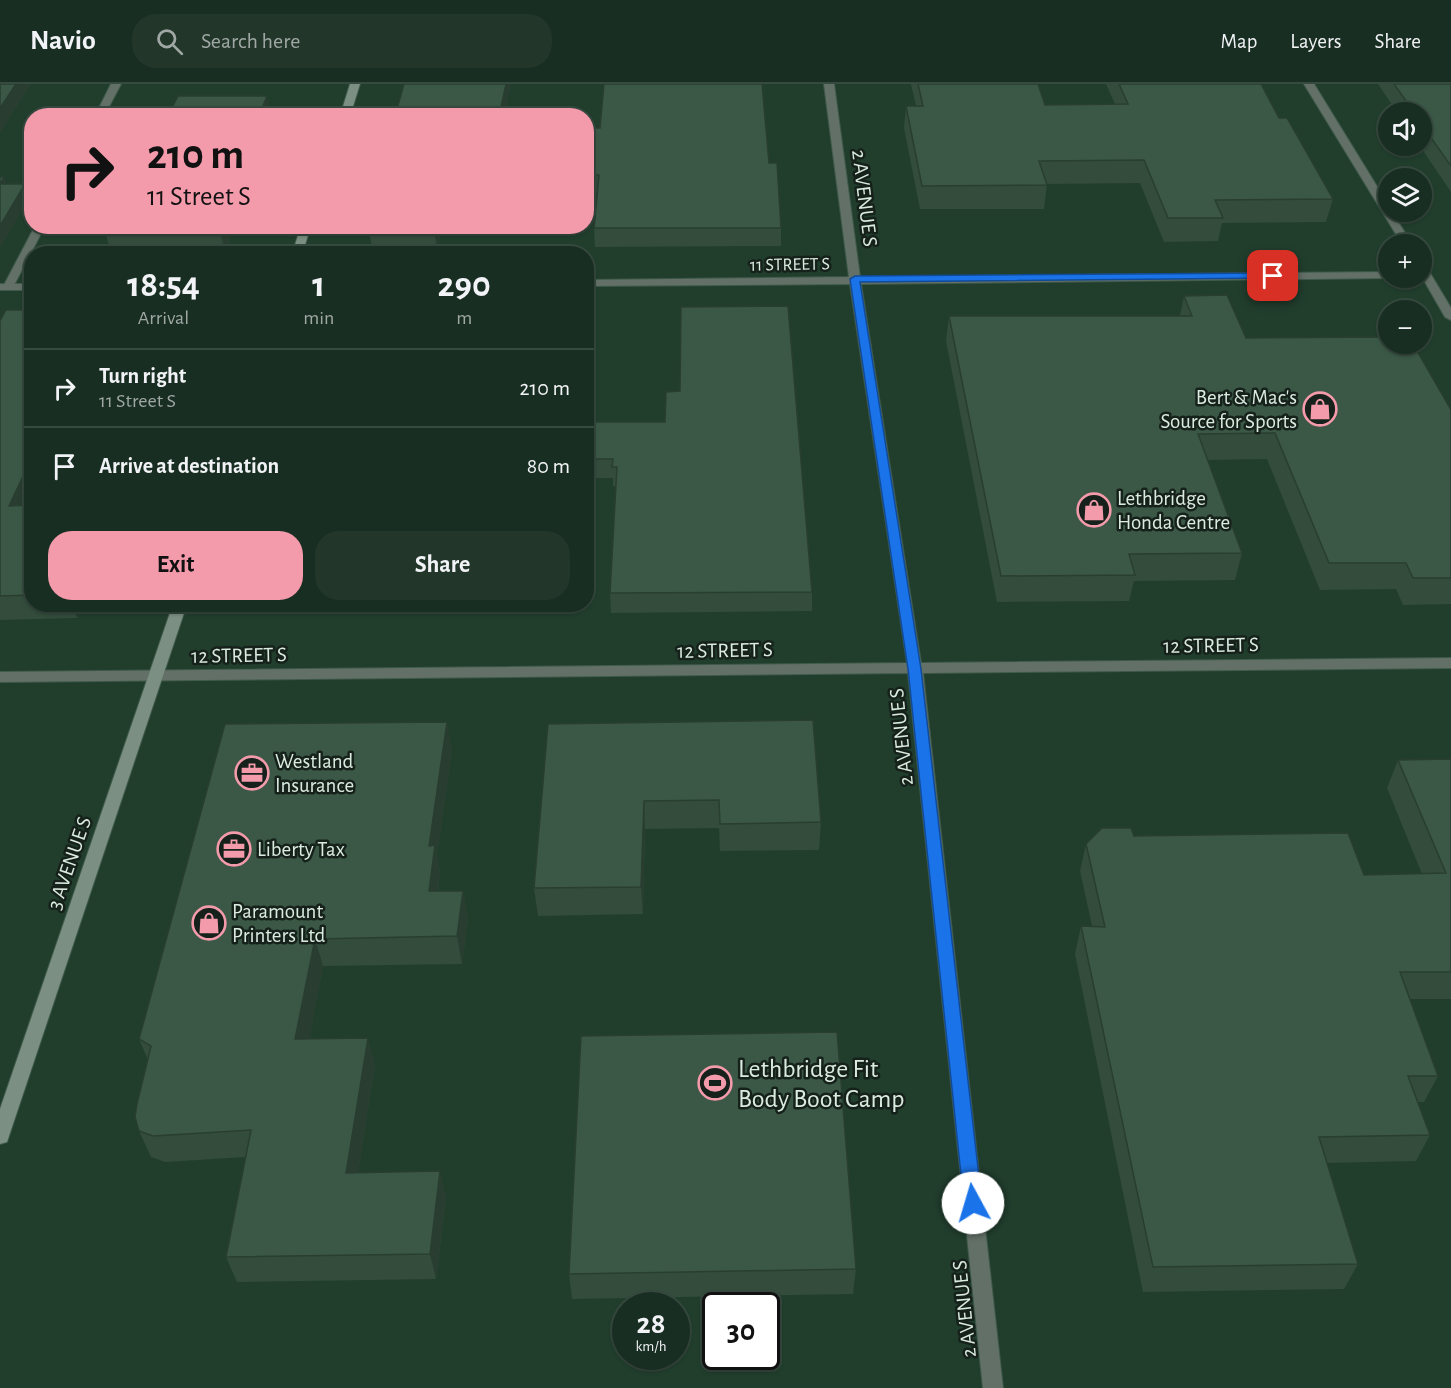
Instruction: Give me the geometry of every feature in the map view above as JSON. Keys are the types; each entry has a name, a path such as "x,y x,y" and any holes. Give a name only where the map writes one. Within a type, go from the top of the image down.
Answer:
{"main road":[{"path":"348,108 356,84"},
{"name":"3 AVENUE S","path":"0,1136 177,612"}],"street":[{"path":"103,108 116,84"},
{"name":"2 AVENUE S","path":"829,84 855,279 915,669 993,1388"},
{"path":"1309,84 1401,234"},
{"path":"4,287 24,253"},
{"name":"11 STREET S","path":"594,283 1378,275"},
{"path":"4,287 24,287"},
{"path":"1432,287 1451,317"},
{"name":"12 STREET S","path":"0,677 1451,663"}],"building":[{"path":"0,84 16,84 0,108"},
{"path":"404,84 506,84 501,108 397,108"},
{"path":"604,84 762,84 769,163 777,163 781,228 594,228 599,175 594,175 594,128 600,128"},
{"path":"918,84 1038,84 1045,105 1128,104 1119,84 1261,84 1279,118 1287,118 1333,199 1215,200 1223,218 1168,218 1144,160 1039,161 1047,185 922,186 906,106 923,106"},
{"path":"1394,84 1451,84 1451,166 1432,139 1432,102 1407,102"},
{"path":"178,96 267,96 262,108 172,108"},
{"path":"0,184 24,184 24,186 0,226"},
{"path":"1227,295 1246,338 1378,337 1378,354 1419,354 1451,410 1451,578 1413,578 1406,563 1329,563 1275,433 1198,434 1242,553 1129,554 1135,575 1001,576 949,316 1192,316 1184,296"},
{"path":"788,306 812,592 610,593 617,467 612,467 613,459 594,459 594,422 665,422 666,392 680,391 681,307"},
{"path":"6,310 24,310 24,474 9,506 24,505 24,595 0,596 0,321"},
{"path":"813,720 821,822 720,824 719,800 644,801 641,887 534,888 548,724"},
{"path":"447,722 429,846 435,845 429,891 463,891 457,936 315,939 295,1039 368,1038 346,1173 440,1171 430,1254 226,1257 251,1130 153,1136 139,1131 135,1117 151,1046 139,1039 225,724"},
{"path":"1451,759 1451,972 1400,972 1438,1076 1408,1076 1430,1135 1319,1137 1358,1264 1153,1267 1081,926 1105,927 1086,844 1102,828 1131,828 1134,836 1348,833 1364,875 1446,873 1398,760"},
{"path":"837,1032 856,1269 569,1274 581,1036"}],"place":[{"name":"Bert & Mac's Source for Sports","path":"1320,409"},
{"name":"Lethbridge Honda Centre","path":"1094,510"},
{"name":"Westland Insurance","path":"252,773"},
{"name":"Liberty Tax","path":"234,849"},
{"name":"Paramount Printers Ltd","path":"209,923"},
{"name":"Lethbridge Fit Body Boot Camp","path":"715,1083"}],"route":[{"path":"973,1203 915,669 855,279 1273,276"}]}
